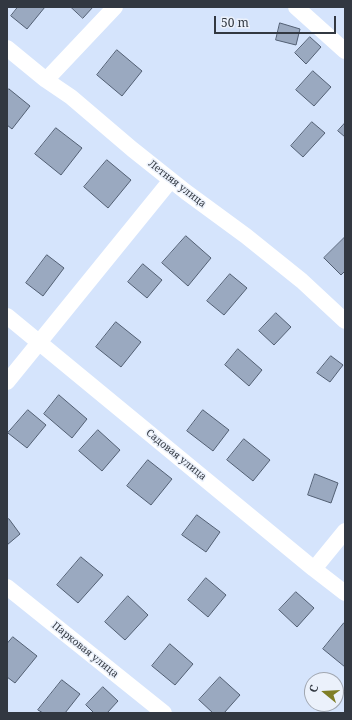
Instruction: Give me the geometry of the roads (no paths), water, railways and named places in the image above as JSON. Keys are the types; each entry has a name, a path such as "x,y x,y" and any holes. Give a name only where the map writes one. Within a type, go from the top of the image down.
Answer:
{"street":[{"path":"46,80 115,7"},
{"path":"296,7 345,51"},
{"name":"Летняя улица","path":"7,48 46,80 71,97 186,192 246,236 302,281 345,321"},
{"path":"7,382 171,180"},
{"name":"Садовая улица","path":"7,316 345,593"},
{"path":"314,569 345,531"},
{"name":"Парковая улица","path":"7,587 164,713"}]}
